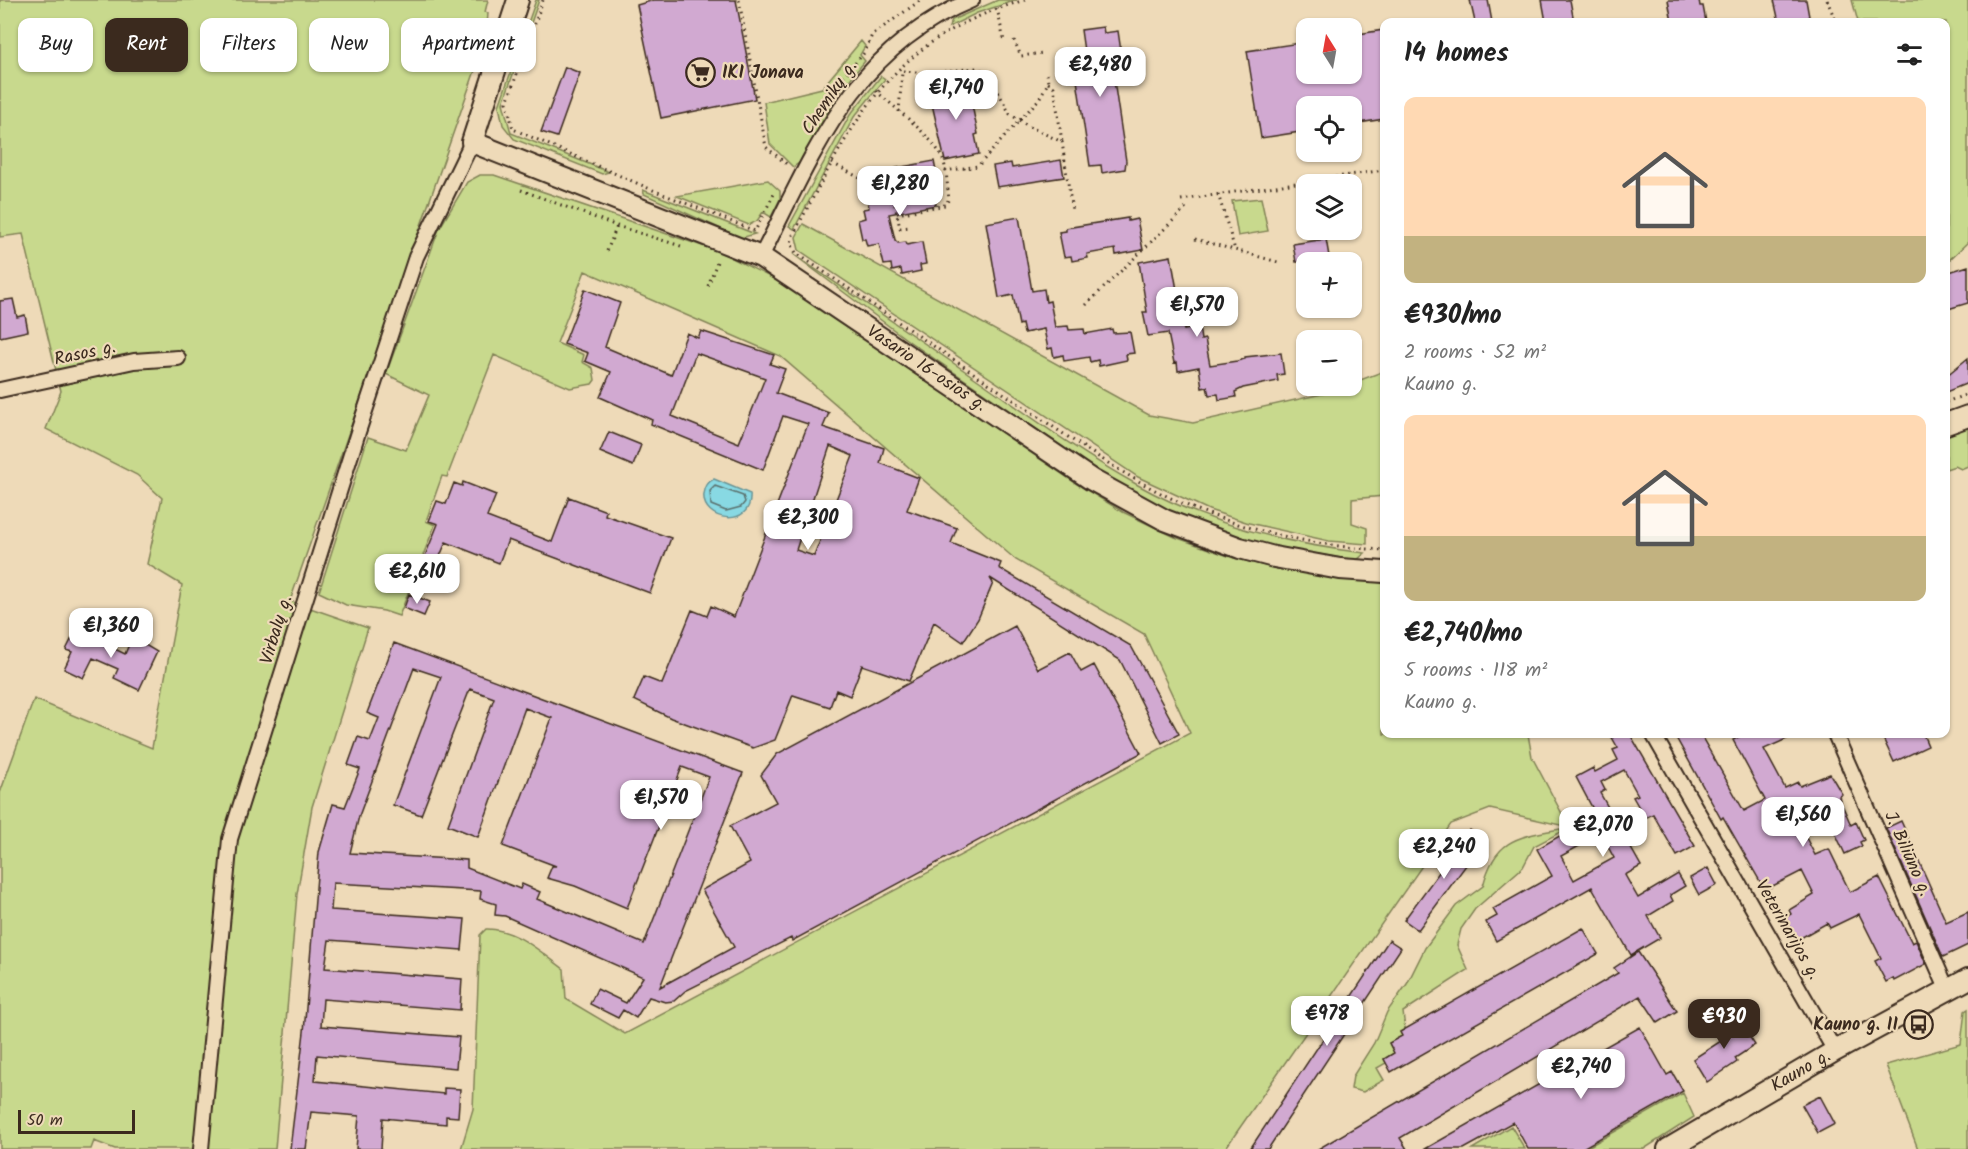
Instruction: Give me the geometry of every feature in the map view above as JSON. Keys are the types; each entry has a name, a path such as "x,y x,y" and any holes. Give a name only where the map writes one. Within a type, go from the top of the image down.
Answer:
{"main road":[{"path":"471,142 518,0"},
{"name":"Vasario 16-osios g.","path":"471,142 760,257 1092,480 1165,520 1240,548 1274,557 1340,569 1380,572"},
{"path":"1950,423 1968,416"},
{"name":"Kauno g.","path":"1668,1149 1835,1051 1968,979"}],"street":[{"name":"Chemikų g.","path":"760,257 825,134 856,86 887,52 911,33 936,17 972,0"},
{"name":"Virbalų g.","path":"201,1149 226,864 233,828 358,432 416,258 471,142"},
{"name":"Rasos g.","path":"0,390 134,362 178,358"},
{"name":"Veterinarijos g.","path":"1655,738 1835,1051"},
{"name":"J. Biliūno g.","path":"1837,738 1947,989"}],"path":[{"path":"543,0 507,102 513,129 648,189 755,231 777,189"},
{"path":"739,0 766,147 789,166"},
{"path":"816,119 838,83 864,53 872,35 921,0"},
{"path":"1025,0 997,8 941,35 876,91 832,163 793,235 791,243 796,253 1046,423 1136,479 1196,509 1247,527 1332,545 1380,550"},
{"path":"1827,0 1834,18"},
{"path":"997,8 1004,41"},
{"path":"1014,40 1021,56 1043,53"},
{"path":"901,70 927,73 977,68 988,73 1010,114 1019,121 1062,142"},
{"path":"899,112 901,70"},
{"path":"945,171 978,166 1039,99 1048,83 1047,74"},
{"path":"1048,83 1054,87 1072,210"},
{"path":"876,91 942,158 945,171 949,199 945,205 897,214"},
{"path":"786,171 795,156"},
{"path":"832,163 893,196 900,228 911,227"},
{"path":"964,168 965,174"},
{"path":"1181,200 1380,171"},
{"path":"521,190 617,226 688,248"},
{"path":"1218,194 1235,250"},
{"path":"1086,305 1186,208"},
{"path":"607,251 617,226"},
{"path":"1195,239 1278,262"},
{"path":"708,286 719,260 709,256"},
{"path":"1950,401 1968,394"}],"green space":[{"path":"0,0 488,0 485,12 488,13 488,18 401,18 401,72 474,72 290,601 368,628 312,807 297,894 275,1149 115,1149 94,1141 91,1149 0,1149 0,793 34,699 152,748 182,585 147,564 162,498 137,475 46,429 61,391 23,234 0,237"},
{"path":"536,0 539,0 533,18 530,18"},
{"path":"998,0 1017,0 977,13 949,27 952,20"},
{"path":"1852,0 1968,0 1968,242 1950,259 1950,18 1857,18"},
{"path":"861,41 865,46 860,55 865,61 838,94 799,163 793,167 770,144 764,102 822,88"},
{"path":"511,72 514,72 503,103 511,133 609,172 602,174 514,139 503,125 499,106"},
{"path":"881,76 885,79 854,117 794,229 789,226 850,115"},
{"path":"480,175 494,175 720,252 778,281 1077,484 1123,512 1175,537 1234,558 1282,570 1380,582 1380,738 1529,738 1532,757 1569,827 1490,809 1451,824 1225,1149 461,1149 473,1109 480,935 486,929 518,937 547,956 564,969 566,999 625,1034 1190,733 1144,634 1016,560 780,356 585,271 557,343 584,355 582,362 593,368 595,380 592,384 570,388 494,355 447,477 442,476 426,521 435,525 399,616 384,611 346,605 319,592 368,437 406,450 429,395 386,374 439,229 467,182"},
{"path":"768,180 780,191 780,199 771,217 763,212 757,221 749,225 677,196"},
{"path":"643,190 755,234 741,238 644,194"},
{"path":"1261,198 1268,231 1238,236 1232,201"},
{"path":"803,224 1149,415 1193,423 1313,396 1362,396 1362,379 1380,373 1380,496 1352,499 1352,523 1367,528 1367,544 1329,541 1249,523 1209,510 1138,477 799,250 796,237"},
{"path":"793,254 1059,436 1136,484 1190,510 1247,530 1305,544 1365,553 1357,560 1352,560 1256,543 1175,514 1138,495 1103,475 910,342"},
{"path":"1968,427 1968,466 1961,469 1955,466 1950,468 1950,433"},
{"path":"1560,829 1561,832 1534,846 1523,867 1475,909 1461,929 1457,945 1468,970 1403,1012 1405,1029 1400,1032 1402,1036 1389,1043 1394,1053 1384,1059 1386,1063 1377,1068 1384,1080 1363,1092 1351,1089 1353,1076 1374,1043 1387,1012 1407,984 1425,948 1456,906 1483,886 1488,870 1501,849 1520,838"},
{"path":"1968,1009 1968,1149 1918,1149 1886,1065 1961,1044 1965,1011"},
{"path":"1683,1093 1694,1117 1644,1149 1584,1149"},
{"path":"1511,1126 1525,1149 1472,1149"}],"water":[{"path":"714,479 750,494 749,505 744,513 727,518 710,511 705,503 704,494 707,485"}],"building":[{"name":"IKI Jonava","path":"654,0 736,0 755,99 661,118 637,5"},
{"path":"1470,0 1488,0 1491,18 1474,18"},
{"path":"1542,0 1570,0 1573,18 1545,18"},
{"path":"1668,0 1699,0 1700,6 1703,6 1705,18 1671,18"},
{"path":"1774,0 1806,0 1809,18 1778,18"},
{"path":"1103,27 1104,33 1118,31 1123,65 1112,67 1126,161 1125,169 1102,173 1101,165 1090,166 1075,67 1072,67 1070,53 1084,51 1081,30"},
{"path":"1380,31 1380,120 1362,122 1362,96 1296,96 1296,133 1261,138 1247,51 1296,44 1296,84 1362,84 1362,33"},
{"path":"565,67 580,73 557,137 541,132"},
{"path":"972,83 976,104 972,105 978,134 975,135 979,154 945,161 929,91"},
{"path":"1061,160 1064,177 997,187 993,166 1011,163 1012,168"},
{"path":"934,161 937,177 933,178 935,188 932,188 936,205 889,214 895,240 898,243 906,242 907,245 922,242 926,264 920,265 921,271 902,275 901,269 892,271 891,264 884,265 879,244 867,246 865,239 862,239 858,220 865,218 863,209 869,208 868,202 900,195 896,168"},
{"path":"1019,217 1032,291 1044,289 1046,302 1050,301 1055,327 1068,326 1069,330 1084,329 1085,334 1112,329 1113,333 1130,332 1134,353 1126,354 1127,360 1099,366 1098,360 1090,362 1089,357 1064,361 1063,355 1054,357 1052,348 1048,349 1044,329 1024,333 1022,324 1019,325 1013,295 999,298 986,223"},
{"path":"1128,218 1128,221 1137,219 1143,250 1116,255 1115,249 1087,254 1088,258 1072,261 1071,256 1064,257 1059,232 1066,231 1066,228"},
{"path":"1326,240 1328,252 1296,252 1296,262 1293,244"},
{"path":"1171,256 1184,330 1199,327 1201,340 1205,339 1210,365 1237,361 1245,357 1281,353 1284,374 1277,375 1278,381 1243,388 1235,392 1236,397 1219,400 1218,394 1209,395 1207,387 1202,388 1199,367 1178,371 1177,362 1174,363 1168,333 1148,336 1143,312 1147,312 1139,262"},
{"path":"1968,266 1968,303 1950,308 1950,272"},
{"path":"585,289 620,303 605,347 671,375 687,333 698,338 701,331 774,355 770,364 785,369 776,393 829,413 823,427 884,448 880,463 919,478 907,510 957,528 951,543 1001,563 999,568 1131,646 1179,734 1162,743 1120,660 990,578 993,583 978,619 963,642 934,622 909,681 862,665 850,696 836,690 830,707 793,695 775,740 753,748 671,718 634,700 644,677 662,684 692,610 707,616 711,606 734,617 808,424 783,416 763,470 651,424 652,420 600,397 611,372 585,361 588,353 564,344","holes":["696,353 765,378 739,443 672,416","830,446 853,456 814,556 796,550"]},
{"path":"13,299 17,317 25,315 28,331 0,337 0,301"},
{"path":"1968,358 1968,383 1950,390 1950,373"},
{"path":"609,432 641,445 633,466 600,452"},
{"path":"463,482 496,495 487,517 552,542 569,497 606,511 605,515 671,538 650,593 508,540 499,563 446,542 438,561 425,556 438,524 429,521 437,501 446,504 454,483 462,486"},
{"path":"409,594 430,602 424,616 404,608"},
{"path":"1015,626 1038,669 1070,652 1081,672 1094,665 1141,753 792,941 791,938 685,991 674,1001 665,1002 649,997 636,1018 623,1010 618,1018 590,1004 597,989 626,1003 643,977 505,916 495,915 496,904 480,899 481,891 333,883 331,910 465,919 462,950 329,940 325,968 462,979 460,1010 323,999 321,1026 459,1037 456,1068 317,1055 315,1081 444,1094 444,1088 460,1089 458,1117 446,1116 446,1124 383,1118 381,1149 356,1149 359,1116 311,1112 306,1149 290,1149 304,1032 319,852 333,804 345,807 360,769 348,765 358,737 370,741 379,718 367,713 394,643 743,773 660,987 734,947 702,890 750,863 730,826 776,802 761,775 777,754","holes":["414,668 441,677 393,805 421,815 470,689 494,698 448,825 478,837 525,708 552,718 503,846 556,866 552,866 547,878 575,886 627,908 682,767 709,777 644,944 537,899 540,892 522,884 520,889 467,868 467,860 350,853 359,816"]},
{"path":"76,630 125,654 132,637 157,652 139,690 114,678 118,669 93,658 83,678 64,669 72,652 66,650"},
{"path":"1612,738 1632,738 1695,846 1677,856 1653,814 1645,818 1633,797 1638,795 1624,770 1601,782 1605,790 1600,793 1641,866 1625,875 1638,898 1678,874 1685,886 1670,895 1673,901 1648,916 1660,938 1631,955 1592,887 1496,941 1486,922 1497,916 1493,909 1552,876 1537,849 1596,815 1576,777 1593,768 1595,772 1618,760 1613,750 1618,748","holes":["1601,834 1614,858 1574,880 1561,856"]},
{"path":"1676,738 1702,738 1744,811 1765,800 1733,740 1737,738 1789,738 1764,749 1785,788 1798,782 1800,786 1830,774 1842,794 1839,796 1840,800 1851,825 1856,822 1864,840 1860,842 1862,846 1845,854 1830,822 1804,834 1815,855 1829,849 1850,892 1879,877 1912,943 1916,941 1926,964 1894,981 1893,978 1886,982 1875,961 1881,958 1859,914 1830,928 1827,923 1797,940 1784,918 1791,914 1789,910 1814,895 1802,871 1765,890 1723,817 1721,819"},
{"path":"1883,738 1925,738 1928,746 1894,762"},
{"path":"1901,821 1946,922 1968,912 1968,945 1943,957 1886,828"},
{"path":"1470,830 1484,841 1418,930 1404,920"},
{"path":"1708,868 1717,885 1699,895 1690,878"},
{"path":"1583,928 1598,954 1391,1072 1384,1059 1394,1053 1389,1043 1402,1036 1400,1032"},
{"path":"1389,940 1401,948 1268,1149 1250,1149"},
{"path":"1638,952 1677,1011 1658,1023 1640,996 1400,1138 1407,1149 1318,1149 1618,973 1614,968"},
{"path":"1737,1018 1755,1045 1735,1058 1737,1062 1707,1082 1693,1059 1721,1041 1715,1032"},
{"path":"1640,1027 1667,1075 1672,1072 1683,1091 1581,1149 1528,1149 1513,1122 1464,1149 1425,1149"},
{"path":"1820,1096 1835,1124 1818,1133 1802,1105"}],"place":[{"name":"IKI Jonava","path":"701,73"},
{"name":"Kauno g. II","path":"1919,1025"}]}
